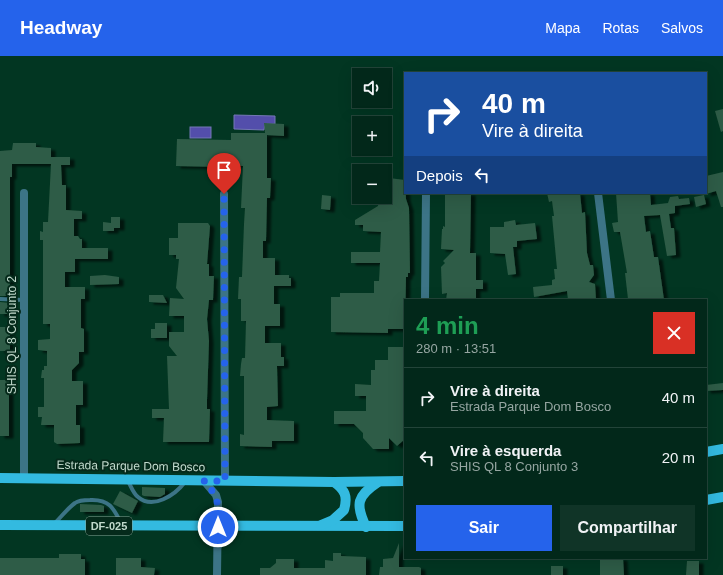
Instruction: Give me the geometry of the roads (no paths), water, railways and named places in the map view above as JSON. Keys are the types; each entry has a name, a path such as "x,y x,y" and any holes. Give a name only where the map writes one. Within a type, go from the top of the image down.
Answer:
{"main road":[{"name":"Estrada Parque Dom Bosco","path":"0,478 334,482 404,481"},
{"path":"316,527 333,520 344,510 346,495 342,488 334,482"},
{"path":"366,527 360,515 360,499 366,490 378,482"},
{"path":"707,500 722,496"},
{"name":"DF-025","path":"0,524 218,527 404,526"}],"street":[{"name":"SHIS QL 8 Conjunto 2","path":"24,193 24,478"},
{"path":"224,194 225,481"},
{"path":"425,299 426,194"},
{"path":"598,194 611,299"},
{"path":"204,481 216,495 219,509 217,575"},
{"path":"206,526 218,547"}],"lane":[{"path":"0,299 24,300"},
{"path":"127,480 137,496 149,501 166,498 180,488 186,480"},
{"path":"54,525 74,503 80,501 100,500 105,501 110,506 122,526"}]}
